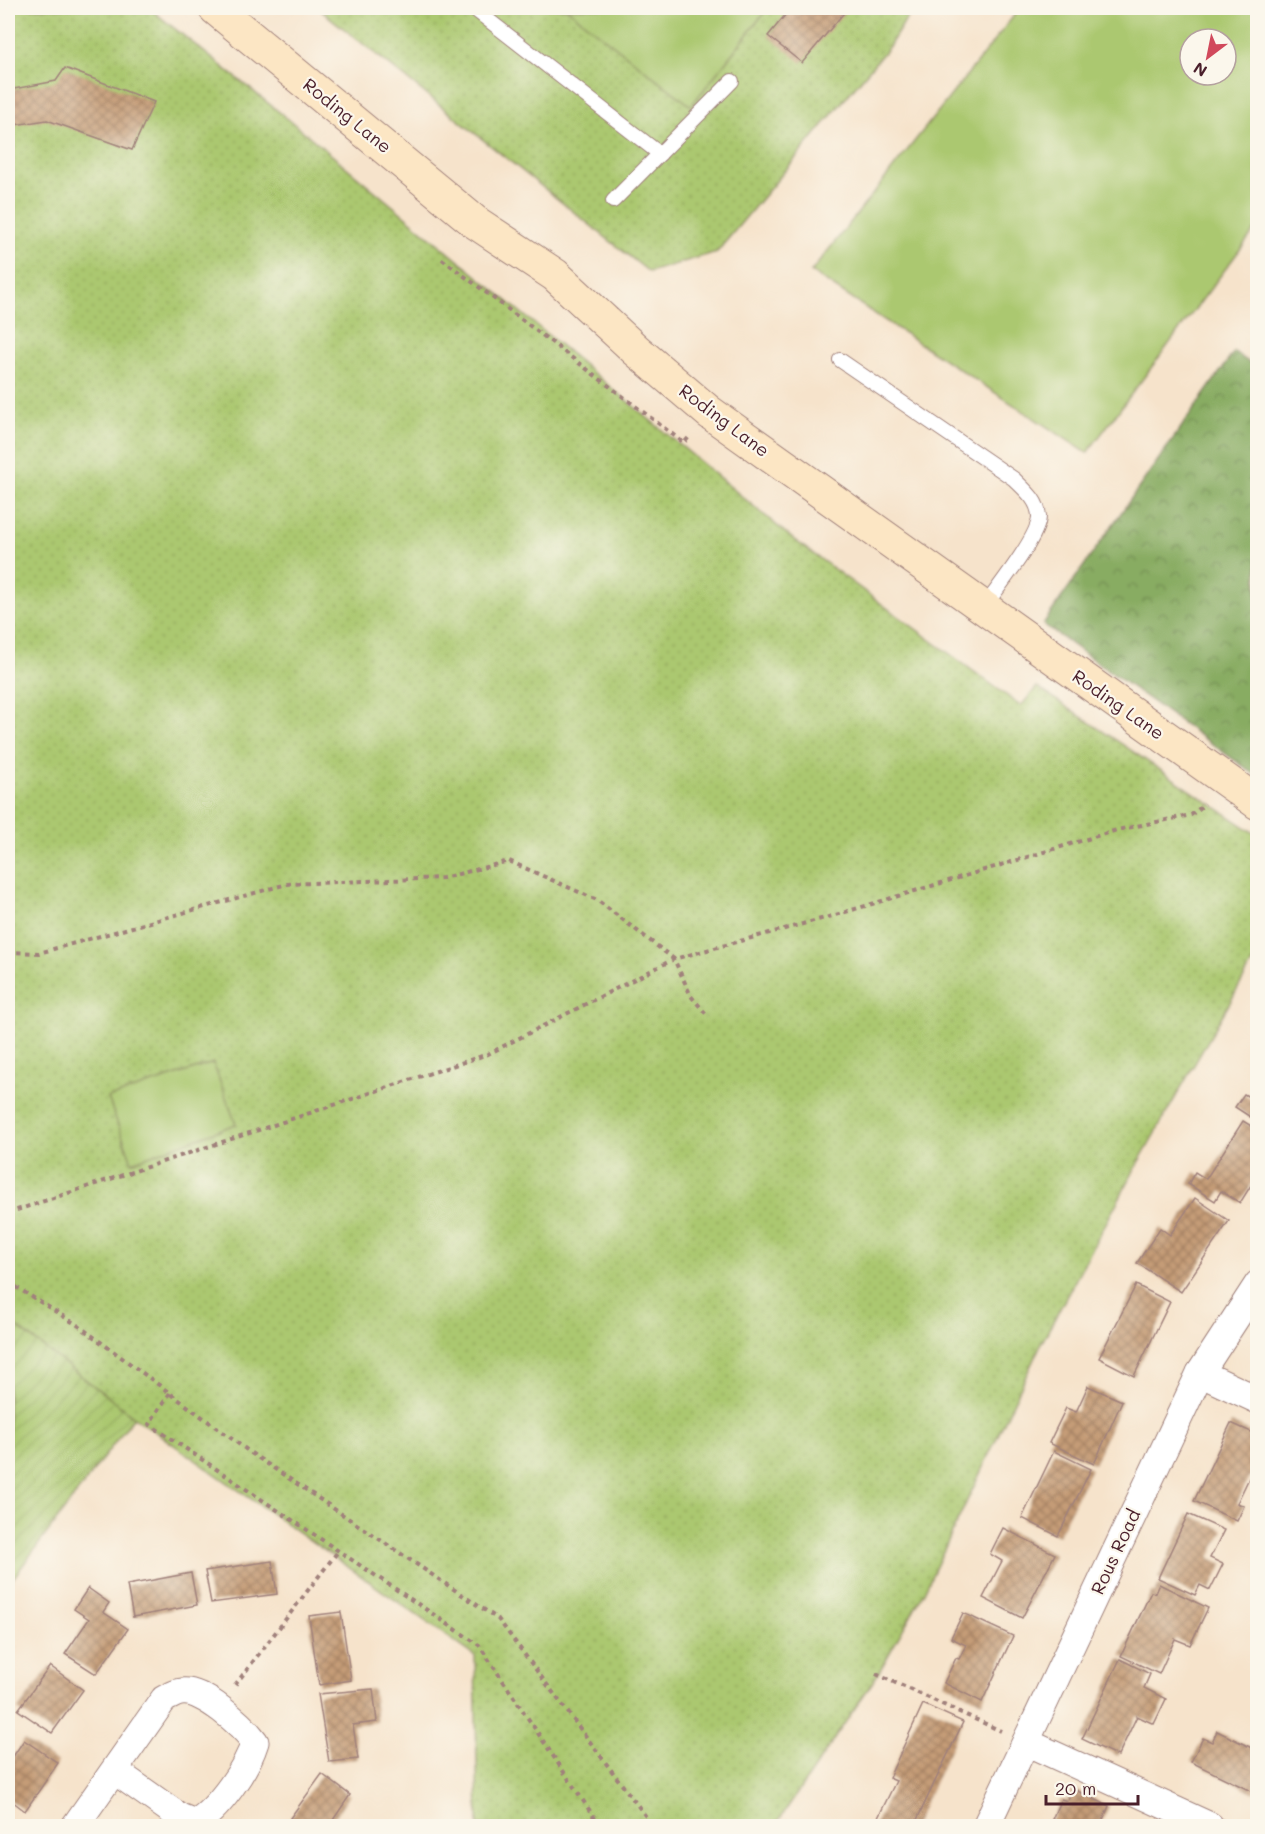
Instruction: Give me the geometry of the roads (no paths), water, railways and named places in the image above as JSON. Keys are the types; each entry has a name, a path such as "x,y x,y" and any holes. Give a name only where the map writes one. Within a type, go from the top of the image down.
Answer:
{"main road":[{"name":"Roding Lane","path":"215,8 475,222 555,275 636,350 709,412 1257,803"}],"street":[{"name":"Rous Road","path":"986,1827 1200,1373 1257,1284"},
{"path":"1200,1373 1257,1400"},
{"path":"75,1827 164,1699 181,1691 198,1694 244,1728 255,1742 251,1756 210,1814 195,1823 180,1817 115,1771"},
{"path":"1026,1742 1210,1827"}],"lane":[{"path":"473,8 660,154"},
{"path":"613,201 732,81"},
{"path":"840,360 1014,479 1028,492 1036,504 1039,519 1034,533 983,609"}]}
